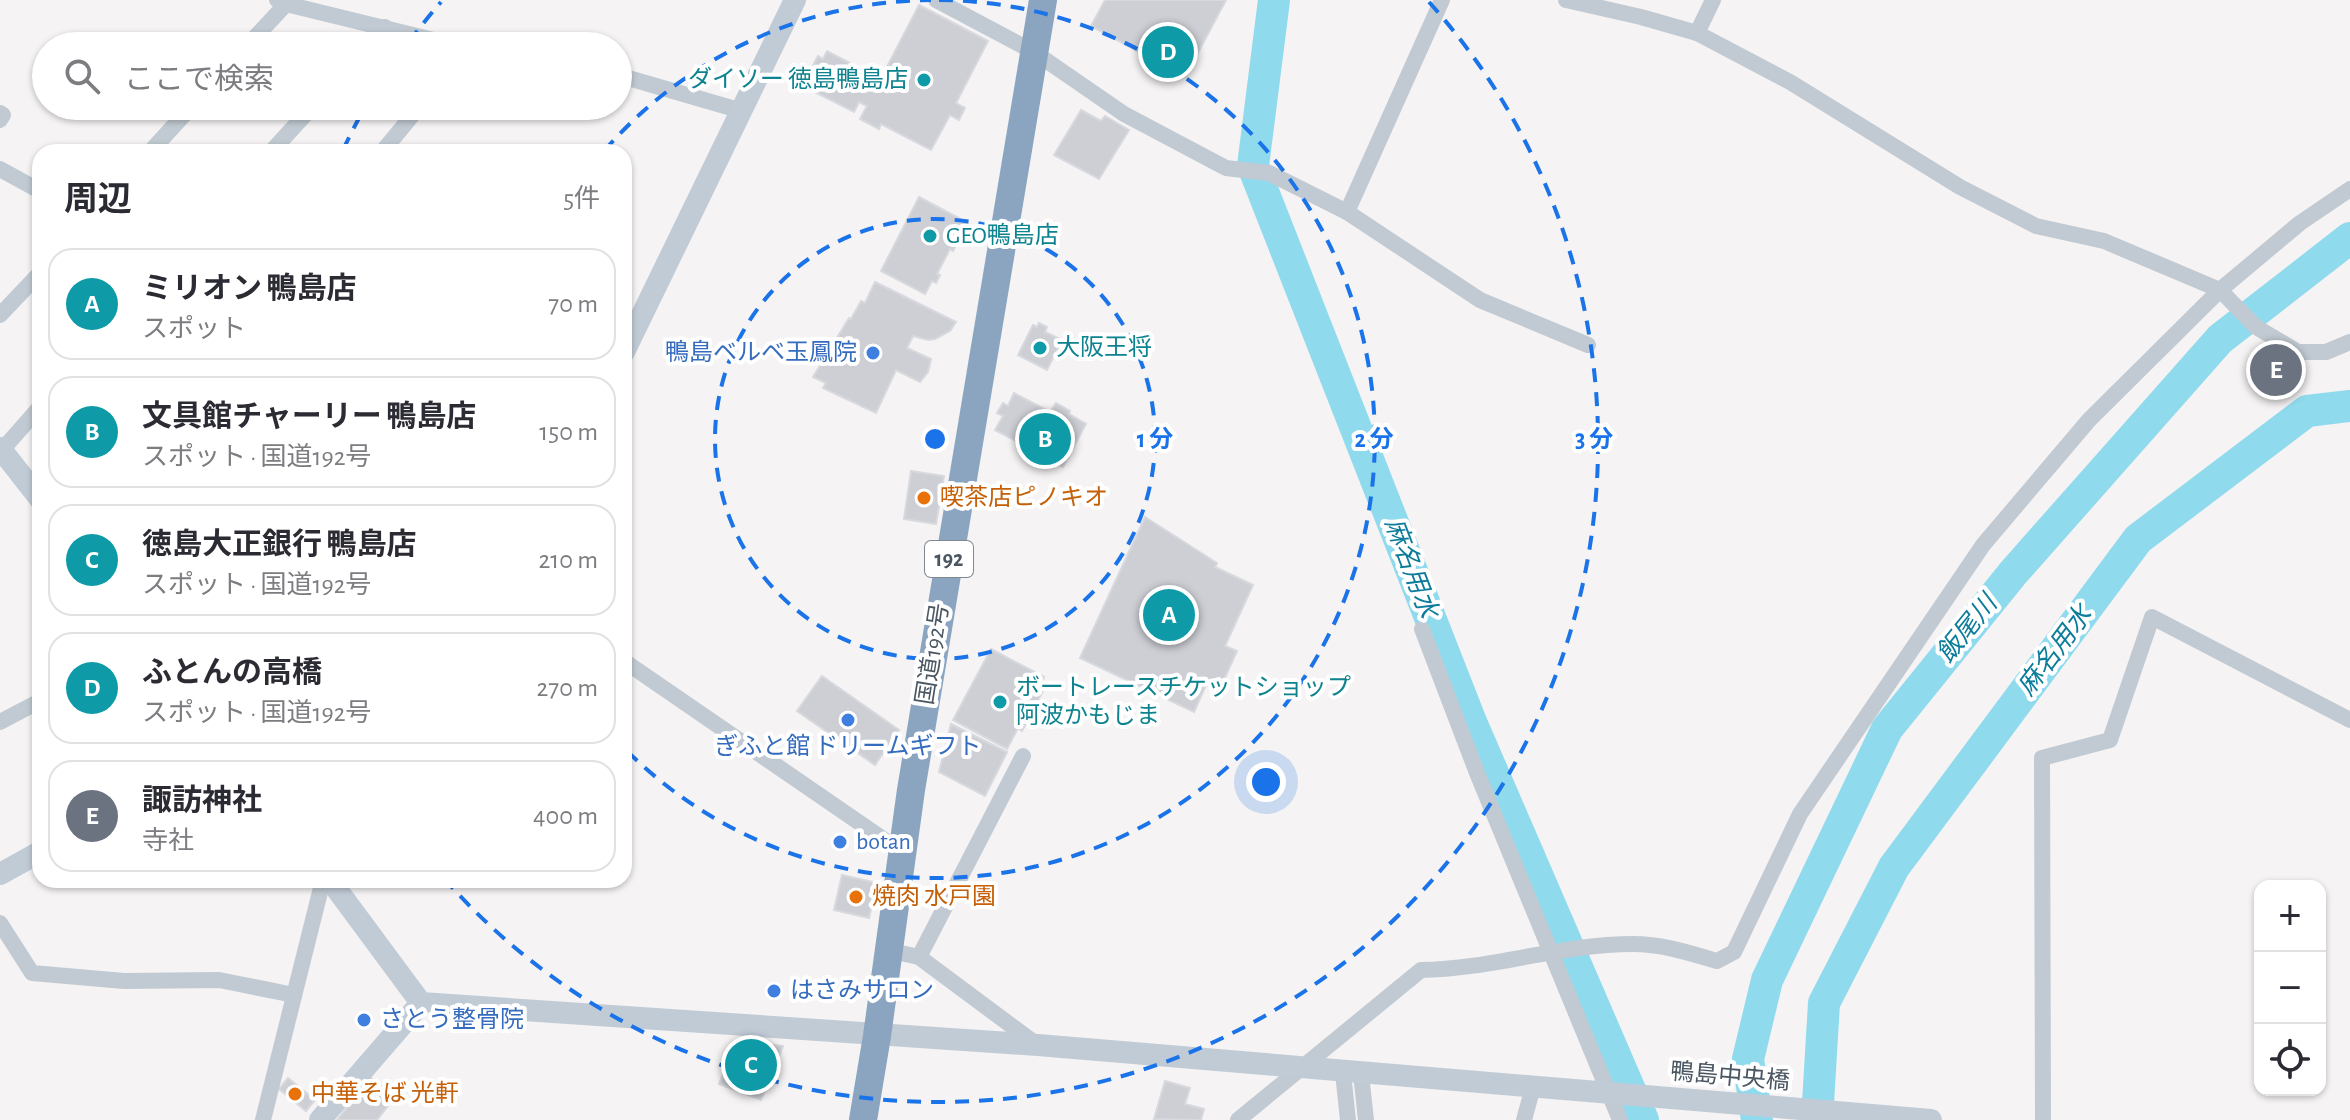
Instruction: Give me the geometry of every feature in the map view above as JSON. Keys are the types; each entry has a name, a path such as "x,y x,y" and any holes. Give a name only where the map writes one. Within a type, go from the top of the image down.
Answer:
{"highway":[{"name":"国道192号","path":"863,1120 902,852 1043,0"}],"street":[{"path":"632,336 795,0"},
{"path":"936,0 1034,52 1124,114 1226,168 1269,173 1347,212 1480,300 1588,345"},
{"path":"1347,212 1442,0"},
{"path":"1566,0 1697,33 1790,82 1960,187 2036,226 2104,241 2225,294 2256,327 2298,352 2326,352 2350,342"},
{"path":"1697,33 1713,0"},
{"path":"258,32 282,2 404,32"},
{"path":"381,32 385,27"},
{"path":"632,79 742,111"},
{"path":"0,113 3,115 0,120"},
{"path":"157,144 179,120"},
{"path":"278,144 300,120"},
{"path":"389,144 408,120"},
{"path":"0,169 32,187"},
{"path":"1238,1120 1421,970 1459,969 1580,947 1635,944 1669,947 1717,961 1734,952 1800,814 1983,545 2089,420 2300,223 2350,189"},
{"path":"0,315 32,281"},
{"path":"32,416 1,449 32,489"},
{"path":"2043,1120 2042,758 2110,740 2152,617 2350,720"},
{"path":"1422,629 1477,773 1616,1093 1620,1120"},
{"path":"632,666 902,852"},
{"path":"0,722 32,705"},
{"path":"919,957 1023,756"},
{"path":"0,874 32,856"},
{"path":"263,1120 321,888"},
{"path":"320,1120 421,1003 336,888"},
{"path":"0,923 32,973 124,981 219,980 294,995"},
{"path":"887,950 919,957 1038,1045"},
{"name":"鴨島中央橋","path":"421,1003 1038,1045 1931,1120"},
{"path":"1348,1120 1352,1073"},
{"path":"1352,1073 1366,1120"},
{"path":"1524,1120 1533,1087"}],"building":[{"path":"1105,0 1226,0 1185,77 1091,26"},
{"name":"ダイソー 徳島鴨島店","path":"919,5 988,41 956,103 965,108 959,120 950,115 931,150 881,124 879,129 860,119 867,106 859,102 854,112 807,88 815,73 810,71 818,56 823,59 827,51 873,75 868,84 876,88"},
{"path":"1081,110 1101,121 1105,116 1129,130 1099,179 1054,155"},
{"name":"GEO鴨島店","path":"919,197 968,223 953,251 950,249 937,274 940,275 936,283 932,281 925,294 881,271"},
{"name":"鴨島ベルベ玉鳳院","path":"875,282 956,322 950,331 935,339 913,336 907,348 931,359 928,372 920,382 896,370 876,413 823,388 826,383 813,377 849,318 861,301 865,303"},
{"name":"大阪王将","path":"1039,323 1047,327 1045,332 1062,340 1047,370 1018,355 1033,325 1037,327"},
{"path":"1014,393 1050,412 1056,403 1086,424 1063,467 1055,463 1053,467 1026,453 1029,448 995,430 1003,416 997,413 1003,403 1008,406"},
{"name":"喫茶店ピノキオ","path":"911,471 944,476 936,524 904,519"},
{"path":"1145,517 1217,563 1215,567 1253,585 1225,646 1237,651 1219,691 1206,685 1194,712 1080,658"},
{"name":"ボートレースチケットショップ 阿波かもじま","path":"991,649 1044,677 1042,682 1046,685 1022,731 1018,728 1007,749 953,720"},
{"name":"ぎふと館 ドリームギフト","path":"822,676 899,730 875,765 797,711"},
{"path":"951,724 1007,752 985,796 939,772"},
{"name":"焼肉 水戸園","path":"842,875 877,883 869,918 834,910"},
{"path":"737,1040 783,1046 761,1100 719,1084"},
{"path":"288,1078 315,1100 306,1111 279,1089"},
{"path":"371,1078 395,1097 377,1120 337,1120"},
{"path":"1165,1081 1190,1088 1185,1104 1204,1109 1201,1120 1154,1119"}],"waterway":[{"name":"麻名用水","path":"1274,0 1253,166 1471,722 1643,1120"},
{"name":"飯尾川","path":"1757,1120 1748,1059 1767,980 1887,729 2013,573 2220,339 2350,238"},
{"name":"麻名用水","path":"1817,1120 1824,1003 1894,867 2138,539 2307,411 2350,406"}],"place":[{"name":"ふとんの高橋","path":"1168,52"},
{"name":"ダイソー 徳島鴨島店","path":"924,80"},
{"name":"GEO鴨島店","path":"930,236"},
{"name":"大阪王将","path":"1040,348"},
{"name":"鴨島ベルベ玉鳳院","path":"873,353"},
{"name":"諏訪神社","path":"2276,370"},
{"name":"文具館チャーリー 鴨島店","path":"1045,439"},
{"name":"喫茶店ピノキオ","path":"924,498"},
{"name":"ミリオン 鴨島店","path":"1169,615"},
{"name":"ボートレースチケットショップ 阿波かもじま","path":"1000,702"},
{"name":"ぎふと館 ドリームギフト","path":"848,720"},
{"name":"botan","path":"840,842"},
{"name":"焼肉 水戸園","path":"856,897"},
{"name":"はさみサロン","path":"774,991"},
{"name":"さとう整骨院","path":"364,1020"},
{"name":"徳島大正銀行 鴨島店","path":"751,1065"},
{"name":"中華そば 光軒","path":"295,1094"}]}
